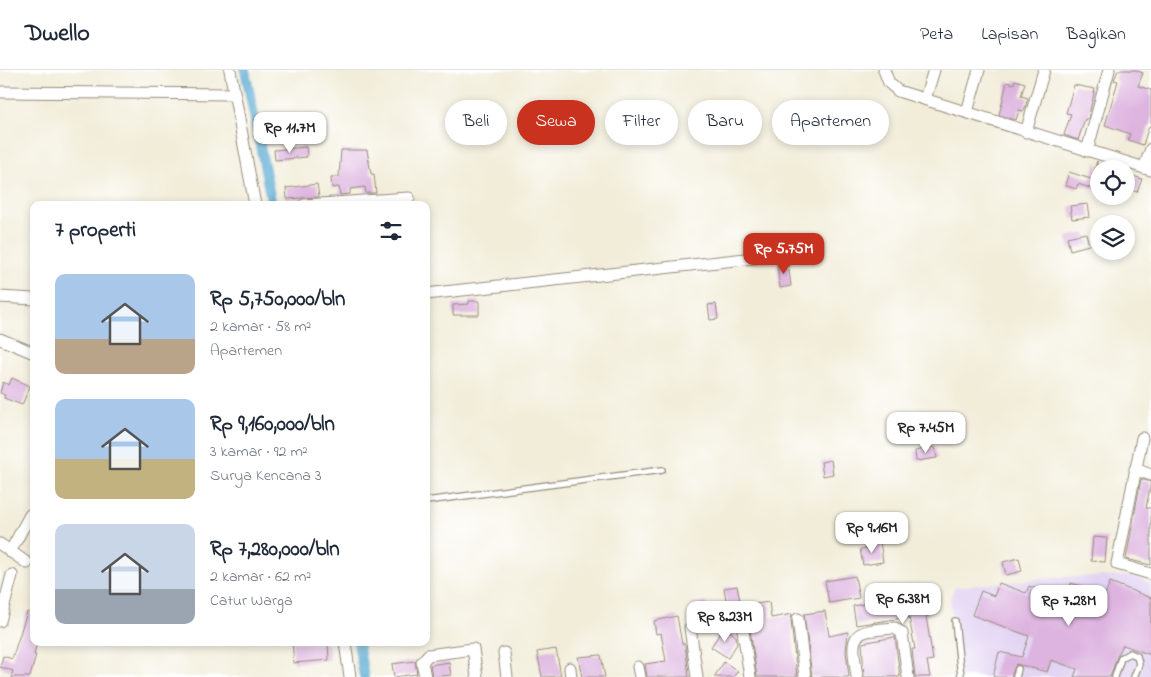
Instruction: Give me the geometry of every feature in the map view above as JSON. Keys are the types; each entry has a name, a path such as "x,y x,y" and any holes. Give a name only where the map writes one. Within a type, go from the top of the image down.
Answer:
{"street":[{"path":"230,70 254,201"},
{"path":"884,70 893,88 1026,132 1148,169 1151,149"},
{"path":"925,99 934,70"},
{"path":"967,112 979,70"},
{"path":"1026,132 1044,70"},
{"path":"1087,151 1110,70"},
{"path":"0,92 234,94"},
{"path":"364,201 409,198"},
{"path":"430,294 782,255"},
{"path":"0,297 30,299"},
{"path":"0,340 30,351"},
{"path":"1142,438 1117,564 1151,574"},
{"path":"1135,469 1151,475"},
{"path":"10,552 30,515"},
{"path":"0,544 27,563"},
{"path":"0,621 12,575"},
{"path":"798,619 805,677"},
{"path":"742,624 750,677"},
{"path":"690,628 697,677"},
{"path":"857,677 852,644 860,633 898,629 902,633 908,677"},
{"path":"346,646 350,677"},
{"path":"425,677 422,662 428,655 473,649 478,677"},
{"path":"504,653 507,677"}],"lane":[{"path":"430,499 662,470"},
{"path":"955,622 961,677"},
{"path":"1115,677 1121,658 1130,653 1137,656 1139,660 1134,677"},
{"path":"1016,677 1018,669"}],"shaded area":[{"path":"1132,576 1151,583 1151,677 960,677 950,598 955,587 1060,577"}],"building":[{"path":"1118,70 1135,70 1143,73 1138,86 1151,90 1151,127 1149,126 1143,145 1128,140 1130,134 1105,125 1118,81 1114,80"},
{"path":"1015,80 1025,83 1021,96 1028,98 1024,111 1019,110 1016,120 999,115 1007,82 1014,84"},
{"path":"1074,85 1095,89 1088,119 1085,119 1078,140 1064,135 1071,114 1066,113"},
{"path":"306,147 307,157 275,160 274,150"},
{"path":"341,150 367,150 371,174 374,174 376,193 366,193 365,187 350,189 350,194 340,195 339,187 332,188 331,178 339,177"},
{"path":"1069,172 1090,179 1090,188 1078,184 1076,189 1065,185"},
{"path":"1135,177 1142,179 1137,192 1135,191"},
{"path":"317,184 319,197 287,199 286,188"},
{"path":"1088,204 1090,217 1072,219 1070,206"},
{"path":"1086,233 1089,245 1070,250 1067,237"},
{"path":"788,263 791,286 780,288 777,265"},
{"path":"469,301 479,301 479,315 453,315 453,305 469,304"},
{"path":"716,304 718,319 710,320 708,305"},
{"path":"12,378 30,386 22,405 4,398 5,395 0,393 3,382 9,385"},
{"path":"935,447 937,458 916,461 915,451"},
{"path":"831,460 833,474 823,476 821,462"},
{"path":"1141,479 1151,482 1146,508 1151,508 1151,565 1126,559"},
{"path":"1093,537 1107,538 1105,562 1091,561"},
{"path":"880,541 883,562 863,565 860,549 871,548 870,543"},
{"path":"1019,558 1022,571 1006,575 1003,562"},
{"path":"855,576 859,598 829,603 825,581"},
{"path":"1110,582 1151,598 1151,655 1123,645 1110,677 1074,677 1077,669 1051,660 1047,672 1016,664 1011,677 993,677 999,652 1022,657 1029,636 972,615 981,591 994,596 999,583 1026,593 1029,586 1060,597 1064,586 1070,588 1071,583 1081,586 1078,597 1101,605"},
{"path":"737,586 741,606 769,602 771,618 792,614 797,677 757,677 749,623 745,617 697,626 692,604 706,602 708,614 728,611 724,588"},
{"path":"926,597 929,615 926,616 933,660 927,661 930,677 915,677 912,649 915,649 909,617 856,625 853,606 886,600"},
{"path":"825,611 829,636 848,632 846,651 849,677 812,677 804,614"},
{"path":"27,612 30,613 30,646 36,646 34,655 36,655 30,677 11,677 13,671 0,667 3,656 12,659"},
{"path":"677,616 682,644 685,644 689,677 647,677 645,664 666,661 661,633 656,634 654,621"},
{"path":"724,627 736,636 737,644 728,658 711,647"},
{"path":"895,637 900,677 864,677 862,643"},
{"path":"292,646 328,646 329,660 294,663"},
{"path":"556,649 561,676 542,677 537,652"},
{"path":"601,655 605,677 582,677 578,657"},
{"path":"415,661 417,674 394,677 392,664"},
{"path":"449,662 451,675 432,677 430,665"},
{"path":"724,662 738,671 733,677 714,677"}],"waterway":[{"path":"245,70 271,201"},
{"path":"359,646 364,677"}]}
